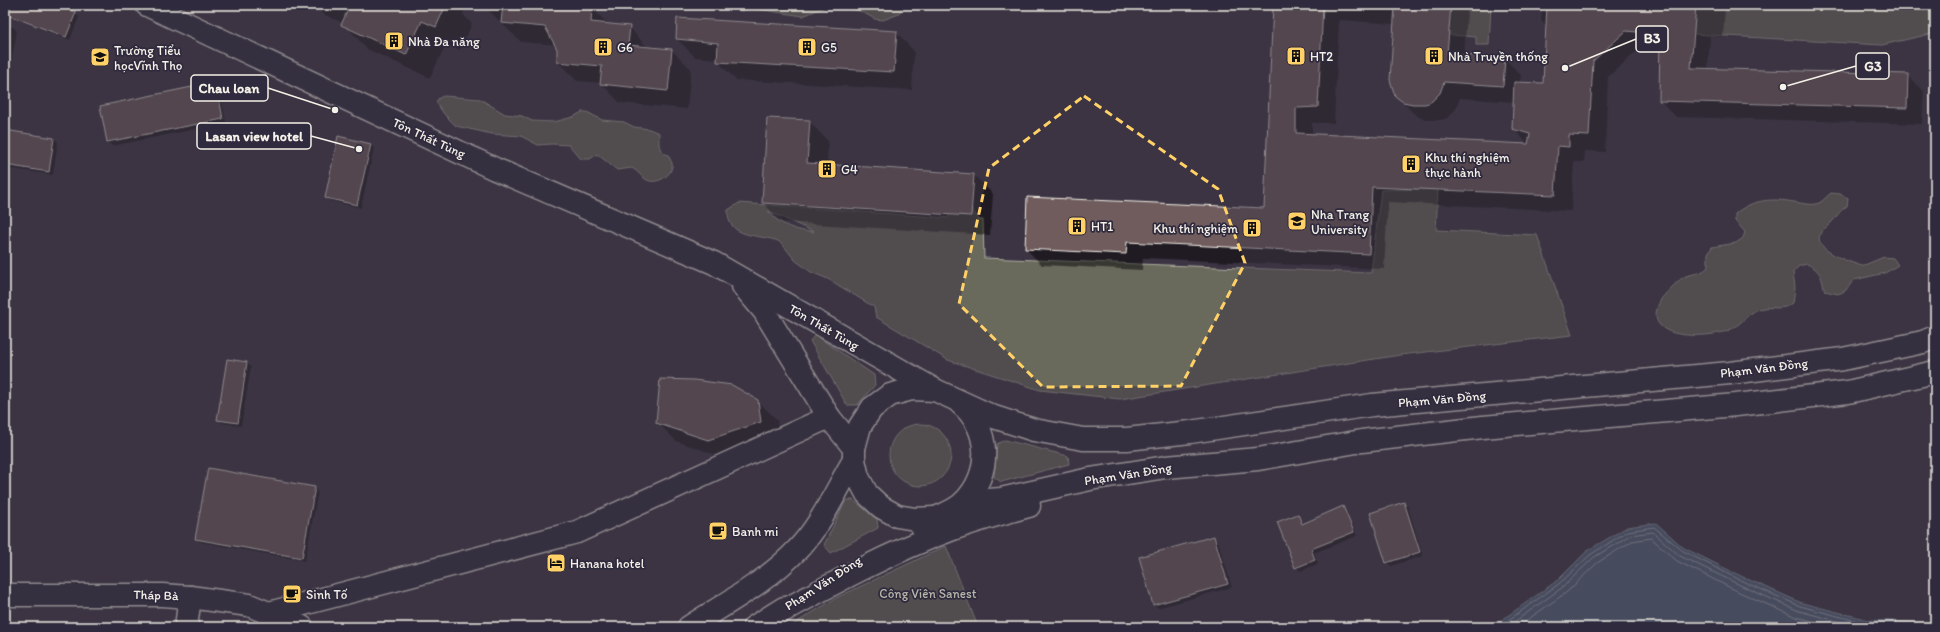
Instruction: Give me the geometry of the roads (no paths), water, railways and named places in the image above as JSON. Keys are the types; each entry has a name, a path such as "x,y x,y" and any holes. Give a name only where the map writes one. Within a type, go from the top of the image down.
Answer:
{"main road":[{"name":"Tôn Thất Tùng","path":"147,5 495,169 714,263 896,370 944,394"},
{"name":"Tôn Thất Tùng","path":"714,263 745,288 764,311 829,417 854,454"},
{"name":"Phạm Văn Đồng","path":"689,627 768,576 798,549 822,516 854,454 860,426 872,408 890,395 912,389 944,394 994,417 1034,430 1083,439 1128,440 1372,405 1745,371 1843,359 1923,342 1935,337"},
{"name":"Phạm Văn Đồng","path":"964,502 1001,499 1090,479 1166,467 1258,459 1362,441 1482,427 1736,405 1848,392 1935,372"},
{"name":"Phạm Văn Đồng","path":"763,622 877,549 934,518 945,514 964,502 977,486 984,467 985,448 980,428 969,411 944,394"},
{"path":"269,612 577,532 829,417"},
{"name":"Phạm Văn Đồng","path":"854,454 858,478 867,494 881,507 897,516 915,519 934,518"},
{"path":"763,622 868,566 952,529 1028,506 1109,486 1258,459"},
{"name":"Tháp Bà","path":"5,594 162,595 190,597 249,605 269,612 302,627"},
{"path":"186,627 190,597"}],"water":[{"path":"1656,523 1684,548 1745,578 1802,603 1869,620 1929,623 1935,620 1935,627 1492,627 1558,580 1587,551 1627,527"}],"place":[{"name":"Nhà Đa năng","path":"394,41"},
{"name":"G6","path":"603,47"},
{"name":"G5","path":"807,47"},
{"name":"HT2","path":"1296,56"},
{"name":"Nhà Truyền thống","path":"1434,56"},
{"name":"Trường Tiểu họcVĩnh Thọ","path":"100,57"},
{"name":"B3","path":"1565,68"},
{"name":"G3","path":"1783,87"},
{"name":"Chau loan","path":"335,110"},
{"name":"Lasan view hotel","path":"359,149"},
{"name":"Khu thí nghiệm thực hành","path":"1411,164"},
{"name":"G4","path":"827,169"},
{"name":"Nha Trang University","path":"1297,221"},
{"name":"HT1","path":"1077,226"},
{"name":"Khu thí nghiệm","path":"1252,228"},
{"name":"Banh mi","path":"718,531"},
{"name":"Hanana hotel","path":"556,563"},
{"name":"Sinh Tố","path":"292,594"}],"park label":[{"name":"Công Viên Sanest","path":"928,593"}]}
